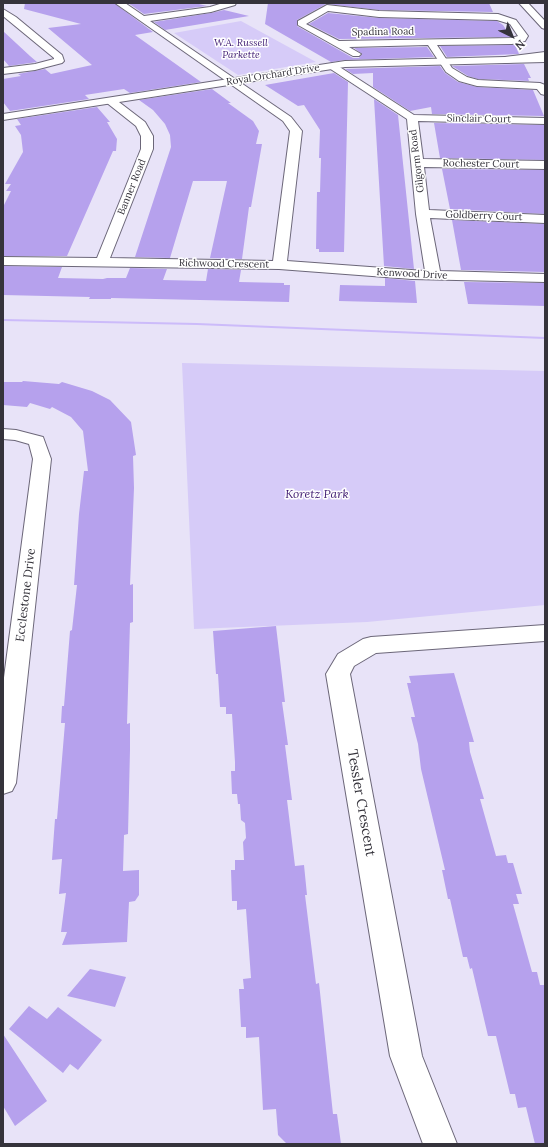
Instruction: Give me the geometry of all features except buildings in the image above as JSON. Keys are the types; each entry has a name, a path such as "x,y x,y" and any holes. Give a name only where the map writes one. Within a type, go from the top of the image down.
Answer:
{"street":[{"name":"Richwood Crescent","path":"3,260 279,265 296,131 287,119 119,3"},
{"path":"144,19 211,9 232,3"},
{"path":"523,3 545,26"},
{"name":"Spadina Road","path":"336,44 512,41 522,39 523,36 514,22 502,18 379,14 329,5 301,24 336,44 356,54"},
{"path":"3,12 59,57 59,61 35,67 3,71"},
{"name":"Spadina Road","path":"430,42 441,61"},
{"path":"505,60 545,55"},
{"path":"518,59 545,63"},
{"name":"Royal Orchard Drive","path":"3,117 332,66 364,63 545,59"},
{"path":"441,61 449,70 463,79 477,83 540,86 545,92"},
{"name":"Gilgorm Road","path":"332,66 412,118 433,275"},
{"name":"Banner Road","path":"102,262 147,149 147,136 141,124 110,101"},
{"name":"Sinclair Court","path":"412,118 545,121"},
{"name":"Rochester Court","path":"418,163 545,165"},
{"name":"Goldberry Court","path":"424,214 545,219"},
{"name":"Kenwood Drive","path":"279,265 433,275 545,278"},
{"name":"Ecclestone Drive","path":"3,434 16,435 37,441 42,459 3,784"},
{"name":"Tessler Crescent","path":"440,1144 406,1056 338,674 346,660 371,645 545,633"}],"green space":[{"name":"W.A. Russell Parkette","path":"241,21 316,62 238,75 174,33"},
{"name":"Koretz Park","path":"182,363 545,371 545,605 367,622 194,629"}],"waterway":[{"path":"3,320 197,324 545,338"}]}
